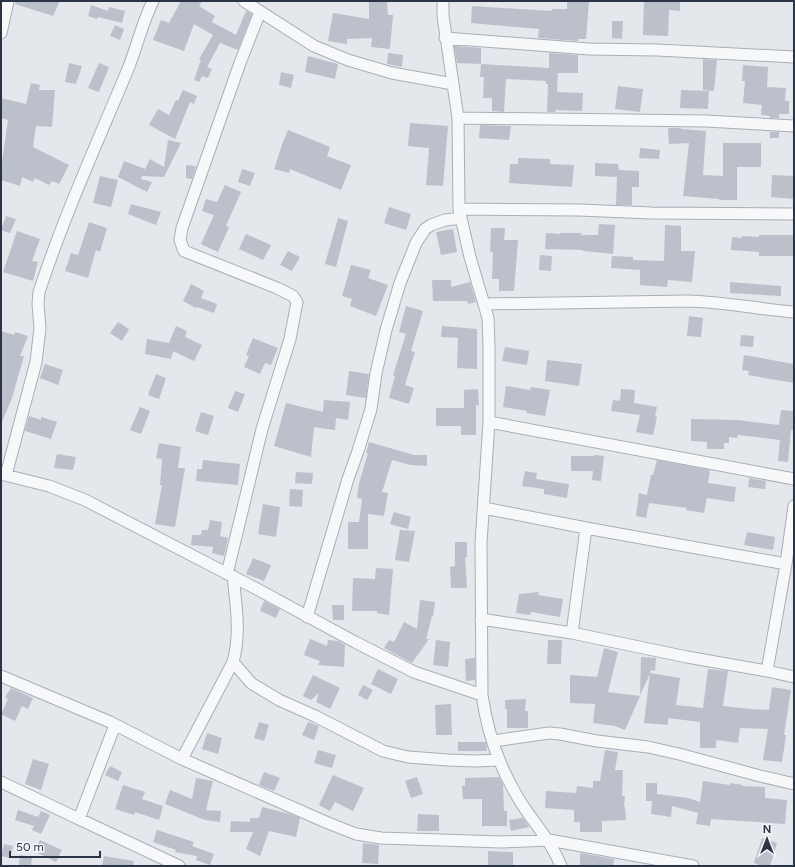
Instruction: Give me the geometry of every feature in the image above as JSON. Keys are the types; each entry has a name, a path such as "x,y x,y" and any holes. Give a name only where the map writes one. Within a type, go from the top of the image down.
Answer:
{"street":[{"path":"1,33 8,1"},
{"path":"153,1 128,68 70,207 39,292 38,304 40,328 36,362 4,474 49,486 85,500 414,672 482,695"},
{"path":"244,1 314,46 348,60 392,73 453,84"},
{"path":"443,1 443,16 458,118 460,213 470,257 488,318 490,346 489,422 481,543 482,695 485,715 499,760 517,797 549,840 561,866"},
{"path":"182,759 233,662 237,648 238,628 230,575 262,428 290,339 297,302 293,296 278,288 184,251 180,240 182,228 240,63 260,12"},
{"path":"446,38 589,49 657,50 794,57"},
{"path":"458,118 706,121 794,126"},
{"path":"307,617 348,479 371,409 376,373 386,330 400,283 416,243 425,229 460,213 579,210 651,213 794,214"},
{"path":"484,304 688,301 716,302 794,312"},
{"path":"489,422 794,479"},
{"path":"767,671 786,564 794,506"},
{"path":"484,508 786,564"},
{"path":"572,633 586,528"},
{"path":"481,619 572,633 794,677"},
{"path":"233,662 251,683 279,700 315,716 383,751 408,757 475,761 499,760"},
{"path":"1,676 115,725 182,759 356,834 381,838 501,842 549,840 693,866"},
{"path":"79,819 115,725"},
{"path":"493,741 537,734 560,734 679,754 794,784"},
{"path":"1,782 179,866"}],"building":[{"path":"16,1 60,1 53,16 15,4"},
{"path":"181,1 202,1 199,6 215,16 212,22 236,35 246,11 252,14 238,50 220,43 207,67 212,69 208,78 202,76 199,82 194,80 201,60 199,59 213,35 194,24 184,51 153,40 161,20 169,23"},
{"path":"369,1 387,1 388,15 393,15 390,49 371,47 372,38 347,39 347,44 328,41 333,13 369,19"},
{"path":"567,1 589,1 586,39 578,39 578,41 538,38 539,29 471,23 472,6 552,11 552,9 567,9"},
{"path":"644,1 680,1 680,11 669,10 668,36 643,35"},
{"path":"91,5 108,11 109,7 125,11 122,23 88,16"},
{"path":"612,21 623,21 622,39 612,38"},
{"path":"115,25 124,29 120,40 110,36"},
{"path":"454,46 481,48 481,64 457,63"},
{"path":"388,53 403,55 402,67 387,64"},
{"path":"549,53 578,55 578,73 558,73 557,92 583,93 582,111 556,110 555,112 547,112 548,84 546,84 546,81 506,79 504,112 492,111 492,98 483,98 484,77 480,77 481,64 549,68"},
{"path":"308,56 338,64 335,79 305,72"},
{"path":"703,59 717,60 714,91 703,90"},
{"path":"69,63 82,66 76,84 65,82"},
{"path":"99,63 109,67 99,92 88,88"},
{"path":"743,65 768,67 767,87 786,88 785,101 789,101 789,114 779,114 779,118 770,118 770,116 761,115 762,105 743,103 745,81 742,81"},
{"path":"281,72 294,75 291,88 279,85"},
{"path":"31,83 40,85 39,90 55,90 52,127 36,126 33,147 69,165 59,184 52,181 49,185 35,178 33,182 22,177 20,186 1,180 1,162 8,120 1,118 1,98 26,104"},
{"path":"618,86 643,89 640,112 615,109"},
{"path":"183,90 197,96 194,104 190,102 175,139 149,125 158,109 169,115 176,100 178,101"},
{"path":"681,90 709,91 708,109 680,108"},
{"path":"410,123 448,126 443,186 426,185 429,148 408,146"},
{"path":"480,125 511,126 509,140 479,138"},
{"path":"668,128 706,131 703,175 723,176 723,143 761,143 761,167 737,167 737,200 719,200 683,196 689,143 669,144"},
{"path":"288,130 330,147 327,156 351,165 341,190 290,169 289,173 274,169"},
{"path":"770,132 779,132 779,138 770,138"},
{"path":"168,140 181,143 164,177 142,176 141,179 152,182 147,192 118,177 124,161 145,169 150,159 164,167"},
{"path":"640,148 660,150 659,159 639,158"},
{"path":"518,158 550,159 550,164 574,165 572,187 509,183 510,164 518,164"},
{"path":"595,163 618,164 619,170 639,171 639,187 632,187 632,205 616,205 617,177 595,176"},
{"path":"186,165 196,166 192,179 186,178"},
{"path":"242,169 255,173 250,186 238,182"},
{"path":"772,175 794,176 794,199 771,197"},
{"path":"100,176 118,180 111,207 93,203"},
{"path":"225,185 241,192 226,226 229,227 218,252 201,244 214,215 202,211 206,199 217,202"},
{"path":"131,204 161,212 156,225 128,214"},
{"path":"389,207 411,214 406,230 384,223"},
{"path":"6,216 16,219 10,233 1,230"},
{"path":"338,218 348,221 336,267 325,264"},
{"path":"89,222 107,228 100,252 96,250 88,278 65,271 71,253 78,255"},
{"path":"599,224 615,225 613,254 583,250 545,249 546,233 581,233 581,235 598,235"},
{"path":"665,225 681,226 681,251 695,251 692,282 668,280 667,287 640,285 640,270 611,268 612,256 633,257 633,260 664,261"},
{"path":"491,228 505,228 504,240 518,240 514,291 499,291 499,279 492,279 493,252 490,252"},
{"path":"453,229 457,252 441,255 436,232"},
{"path":"17,231 40,239 32,261 38,262 33,281 3,272"},
{"path":"246,234 271,245 263,260 239,249"},
{"path":"759,235 794,235 794,256 759,256 759,252 731,250 732,237 759,237"},
{"path":"288,251 300,257 292,271 280,265"},
{"path":"540,255 552,256 551,271 539,270"},
{"path":"351,265 371,270 368,278 388,285 376,316 350,306 352,299 342,296"},
{"path":"432,280 451,280 451,287 470,282 476,302 468,304 467,301 433,301"},
{"path":"730,282 781,286 781,296 730,293"},
{"path":"191,284 204,291 201,298 217,304 214,313 197,307 196,308 183,301"},
{"path":"406,306 423,311 411,351 415,352 405,385 414,388 409,404 389,398 395,376 393,375 406,334 399,332"},
{"path":"689,316 703,318 701,337 687,336"},
{"path":"118,322 129,329 122,341 110,333"},
{"path":"176,326 187,331 185,337 202,345 194,361 173,351 171,359 145,354 147,339 169,343"},
{"path":"442,326 477,329 477,369 457,368 458,338 441,337"},
{"path":"1,331 14,335 15,332 28,336 20,356 24,356 12,398 1,424"},
{"path":"741,335 754,336 753,347 740,346"},
{"path":"253,338 278,348 271,365 265,363 260,374 244,367 249,356 246,355"},
{"path":"505,347 529,351 527,365 502,361"},
{"path":"744,355 794,364 794,383 748,375 749,371 742,370"},
{"path":"547,360 582,364 579,386 545,381"},
{"path":"45,364 63,370 58,385 40,378"},
{"path":"349,371 369,374 366,398 346,395"},
{"path":"156,374 166,378 159,399 148,395"},
{"path":"506,386 530,390 531,387 550,390 545,416 503,407"},
{"path":"478,389 479,405 476,405 476,435 461,435 461,426 436,426 436,408 464,408 464,390"},
{"path":"621,389 635,390 634,403 657,407 655,416 657,417 653,435 636,432 640,415 611,411 613,400 620,401"},
{"path":"235,391 245,394 238,412 228,408"},
{"path":"324,400 350,402 348,420 336,418 335,430 314,427 311,457 274,446 286,403 323,412"},
{"path":"140,407 150,411 141,434 130,430"},
{"path":"781,410 794,411 794,430 791,430 788,462 778,461 780,440 738,435 737,438 729,437 729,443 724,443 724,449 707,449 707,442 691,441 691,419 737,420 779,425"},
{"path":"201,412 214,416 208,435 195,431"},
{"path":"29,416 41,420 41,417 57,422 51,439 25,431"},
{"path":"369,442 414,455 427,455 427,466 410,465 392,460 382,492 388,493 384,516 368,514 368,549 348,549 348,522 359,522 362,499 357,498 359,483 368,453 366,453"},
{"path":"159,443 181,447 178,468 185,468 175,527 155,524 162,485 160,485 162,459 156,458"},
{"path":"57,454 76,457 73,470 54,468"},
{"path":"571,456 604,456 601,481 592,480 593,471 571,471"},
{"path":"203,460 240,464 238,485 196,481 197,469 202,469"},
{"path":"657,460 710,470 708,483 736,487 734,502 707,498 704,513 686,510 687,508 649,503 646,518 636,516 639,493 647,495 651,475 653,475"},
{"path":"525,471 537,473 536,479 569,484 567,498 544,494 544,489 522,486"},
{"path":"296,472 313,473 312,484 295,483"},
{"path":"749,478 766,481 765,489 748,487"},
{"path":"290,489 303,490 302,507 289,506"},
{"path":"263,504 280,507 276,537 258,534"},
{"path":"394,512 411,517 408,529 390,524"},
{"path":"210,520 222,522 220,536 228,538 224,556 212,553 213,547 191,545 192,535 201,535 202,530 208,530"},
{"path":"400,530 415,531 409,562 395,560"},
{"path":"747,532 775,537 773,550 744,545"},
{"path":"455,542 467,542 467,557 465,557 467,588 451,588 450,567 455,566"},
{"path":"253,558 271,565 264,581 246,574"},
{"path":"376,568 393,569 389,615 377,613 377,611 352,611 353,578 375,579"},
{"path":"539,592 538,595 563,599 560,617 531,612 530,615 516,613 519,594"},
{"path":"420,600 435,602 433,616 426,639 429,639 412,663 384,648 389,640 394,642 404,622 417,629"},
{"path":"264,601 280,609 276,618 260,611"},
{"path":"332,605 344,605 344,620 333,620"},
{"path":"310,639 327,646 328,640 338,641 345,645 344,667 318,665 320,661 304,655"},
{"path":"436,640 450,642 448,667 433,665"},
{"path":"548,640 562,640 561,664 547,664"},
{"path":"604,648 618,652 608,692 640,696 625,730 615,726 593,723 595,704 570,703 570,675 597,677"},
{"path":"641,657 656,658 655,671 651,670 650,673 680,678 676,705 703,708 708,669 728,671 723,706 769,710 772,687 791,690 784,735 786,735 782,762 763,760 768,729 740,728 738,743 716,740 716,748 700,748 700,722 668,718 668,725 644,723 650,674 640,695"},
{"path":"475,658 475,680 466,681 465,659"},
{"path":"378,669 398,679 391,694 371,684"},
{"path":"313,675 340,688 330,709 316,702 319,693 311,700 303,696"},
{"path":"363,685 373,690 367,700 358,695"},
{"path":"11,688 33,698 28,709 22,706 15,721 1,714 8,699 5,697"},
{"path":"526,699 525,711 528,711 528,728 507,728 507,709 505,709 505,700"},
{"path":"451,704 452,735 436,735 435,705"},
{"path":"259,722 269,725 264,741 254,738"},
{"path":"308,722 319,726 314,740 302,735"},
{"path":"207,733 222,738 218,754 202,749"},
{"path":"458,742 486,742 487,751 458,751"},
{"path":"318,750 336,755 332,768 314,763"},
{"path":"605,750 618,752 615,770 623,770 622,796 625,796 624,807 626,820 602,821 602,832 580,832 580,822 574,822 574,810 545,808 546,791 576,793 577,786 593,788 593,781 600,781"},
{"path":"33,759 49,764 41,790 25,784"},
{"path":"110,766 122,772 118,781 105,775"},
{"path":"264,772 280,778 274,791 259,785"},
{"path":"333,775 364,788 353,811 335,802 330,811 319,805"},
{"path":"417,777 423,794 411,798 405,781"},
{"path":"499,777 503,784 504,811 507,811 507,826 482,826 482,799 463,799 462,786 465,786 465,778"},
{"path":"196,778 213,781 206,810 221,811 220,822 205,820 165,804 170,790 192,799"},
{"path":"703,781 730,785 730,783 743,785 742,786 765,787 765,798 787,800 785,824 711,819 710,826 696,824 698,813 672,806 671,817 651,814 652,801 646,801 646,783 657,783 657,794 688,798 700,802"},
{"path":"123,785 145,792 142,799 163,806 159,820 135,812 134,815 115,809"},
{"path":"262,807 300,818 296,837 269,831 260,856 246,849 253,832 230,832 231,821 250,822 250,818 259,818"},
{"path":"18,810 38,817 41,811 50,815 41,834 32,830 34,826 15,820"},
{"path":"418,814 439,815 439,831 417,831"},
{"path":"523,818 529,827 511,831 509,820"},
{"path":"157,830 194,842 192,846 214,854 210,865 196,860 197,856 175,852 176,850 153,842"},
{"path":"762,838 777,843 770,866 762,866 754,863"},
{"path":"40,840 62,850 56,862 34,851"},
{"path":"363,843 379,845 378,864 362,863"},
{"path":"4,844 13,846 10,858 1,856"},
{"path":"488,851 513,852 513,866 488,866"},
{"path":"580,853 614,859 613,866 580,866"},
{"path":"20,855 32,857 31,866 19,866"},
{"path":"104,856 134,861 133,866 102,866"}]}
